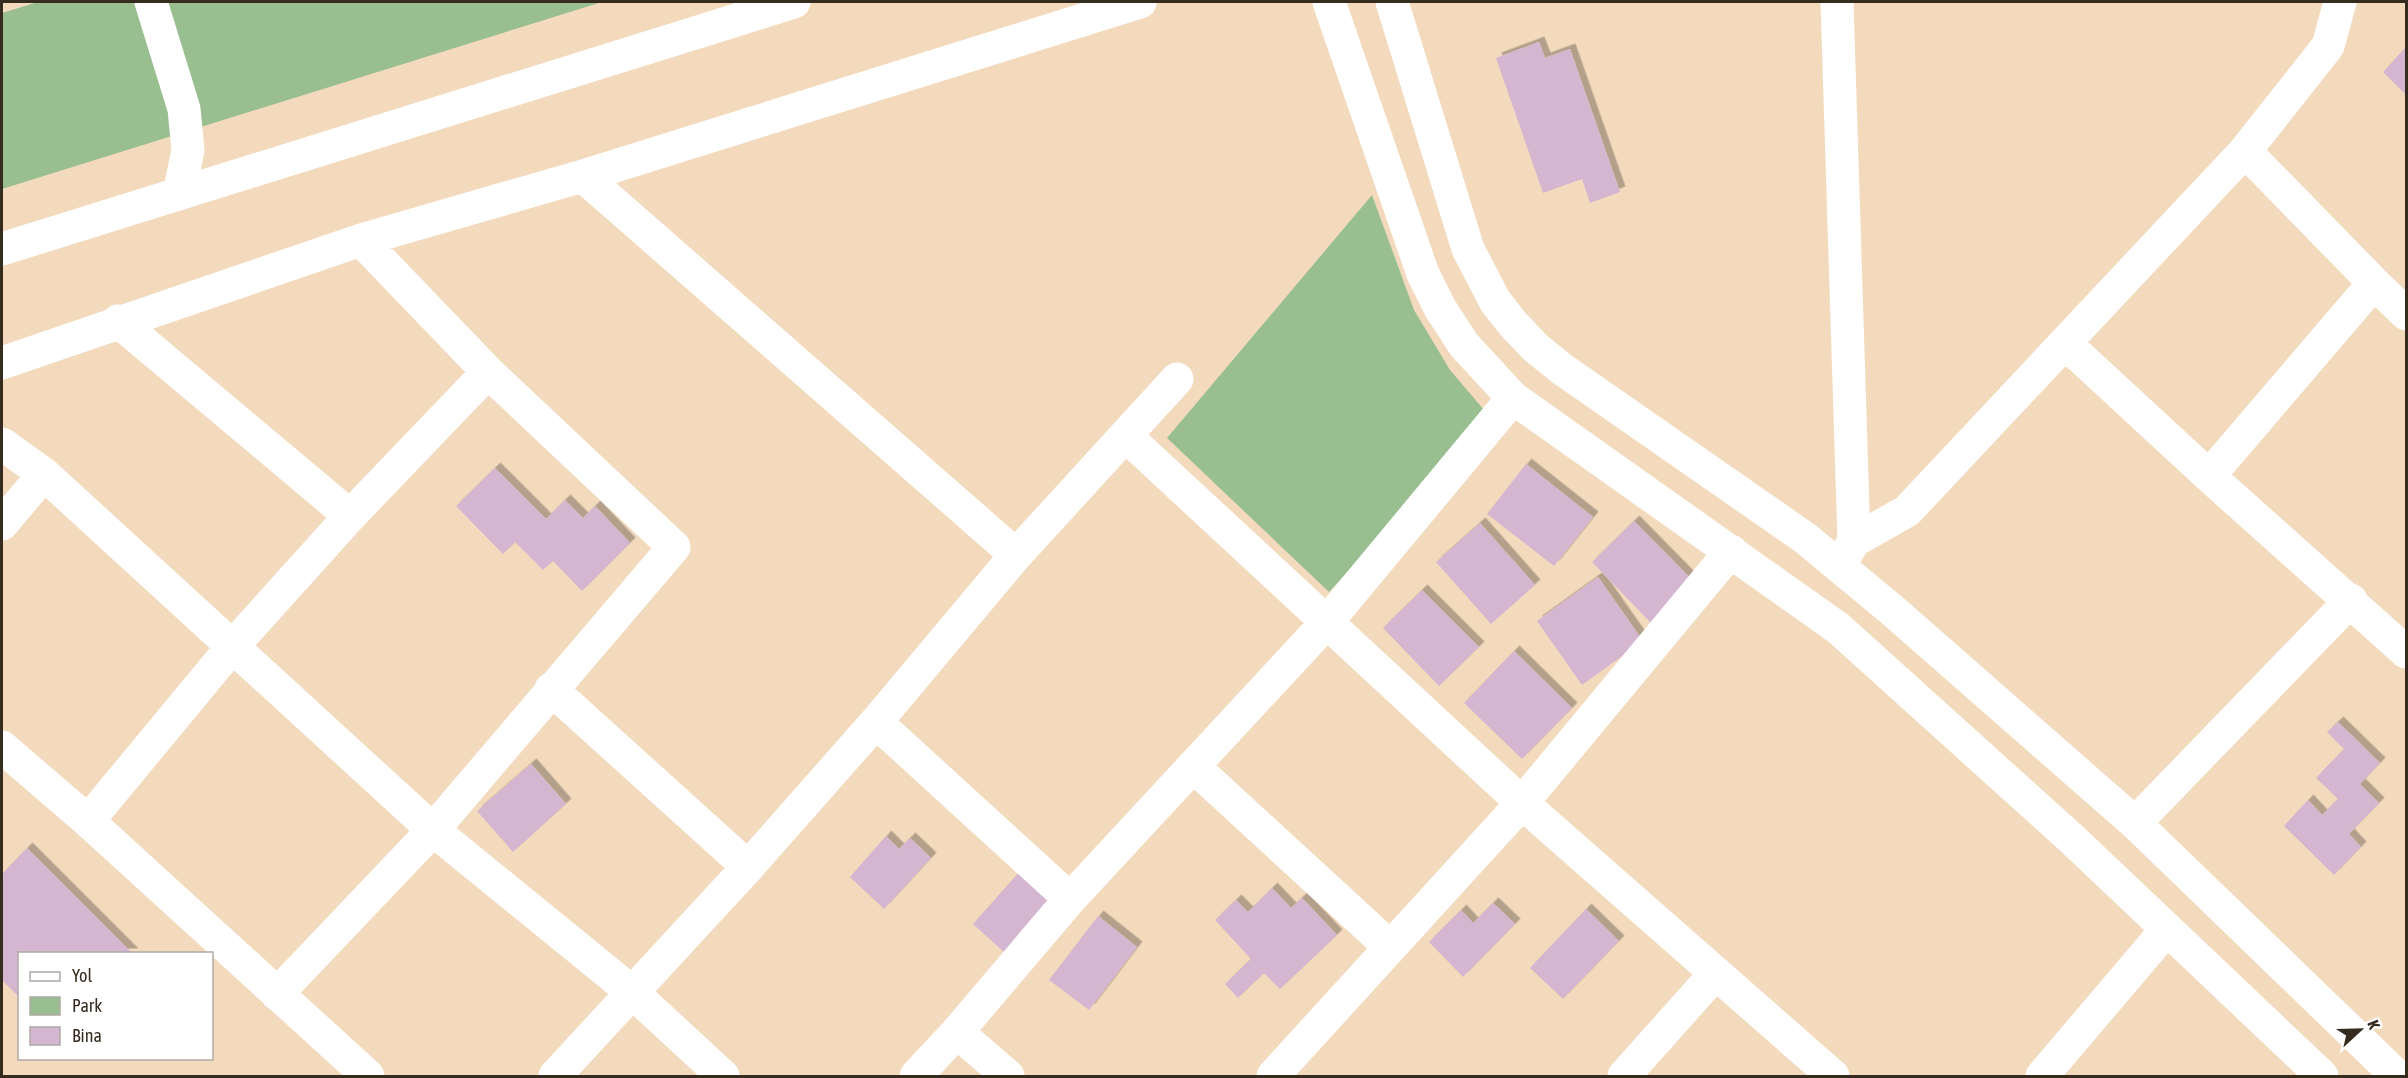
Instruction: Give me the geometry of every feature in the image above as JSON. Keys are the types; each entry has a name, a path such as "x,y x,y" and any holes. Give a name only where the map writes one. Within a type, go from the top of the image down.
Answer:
{"street":[{"path":"151,2 184,109 188,150 179,194"},
{"path":"2,249 794,2"},
{"path":"2,363 118,321 361,240 583,176 1140,2"},
{"path":"1329,2 1423,274 1440,308 1464,345 1513,398 1838,628 2073,840 2322,1077"},
{"path":"1392,2 1468,249 1495,301 1513,324 1536,348 1562,369 1805,538 1846,554 1892,610 2135,823 2397,1077"},
{"path":"1837,2 1846,554"},
{"path":"1846,554 1907,511 2245,152 2328,46 2340,2"},
{"path":"2245,152 2406,314"},
{"path":"583,176 1016,555"},
{"path":"277,994 433,830 674,547 488,372 361,240"},
{"path":"2209,476 2374,283"},
{"path":"118,321 350,516"},
{"path":"2065,343 2209,476 2351,600 2406,652"},
{"path":"88,821 232,647 350,516 488,372"},
{"path":"555,1077 748,867 876,722 1016,555 1177,380"},
{"path":"916,1077 1070,899 1327,622 1513,398"},
{"path":"1126,436 1522,803 1833,1077"},
{"path":"2,444 44,474 433,830 632,992 723,1077"},
{"path":"2,524 44,474"},
{"path":"1273,1077 1522,803 1731,551"},
{"path":"2135,823 2351,600"},
{"path":"551,689 748,867"},
{"path":"876,722 1070,899"},
{"path":"2,747 88,821 368,1077"},
{"path":"1193,766 1390,947"},
{"path":"2042,1077 2167,929"},
{"path":"1624,1077 1715,974"},
{"path":"957,1032 1008,1077"}],"green space":[{"path":"38,2 602,2 2,189 2,13"},
{"path":"1372,195 1414,310 1450,370 1490,417 1329,592 1167,438"}],"building":[{"path":"1539,42 1545,58 1570,49 1620,192 1590,203 1582,179 1543,193 1496,58"},
{"path":"2406,47 2406,95 2383,72"},
{"path":"1526,464 1593,517 1554,566 1487,514"},
{"path":"495,468 546,519 565,500 583,518 595,506 630,543 582,591 553,561 543,570 515,542 503,554 456,506"},
{"path":"1634,521 1695,583 1653,625 1592,562"},
{"path":"1480,523 1535,585 1491,624 1436,562"},
{"path":"1598,577 1643,641 1582,685 1537,621"},
{"path":"1422,590 1479,647 1439,686 1383,628"},
{"path":"1514,651 1572,708 1522,759 1464,703"},
{"path":"2338,722 2380,763 2360,784 2379,803 2349,834 2361,847 2334,875 2284,826 2308,800 2322,815 2338,799 2316,778 2344,749 2327,732"},
{"path":"531,764 566,804 513,852 477,811"},
{"path":"886,836 899,849 910,838 931,858 884,909 850,877"},
{"path":"27,848 131,952 18,952 18,996 2,980 2,874"},
{"path":"1022,869 1055,900 1006,954 973,924"},
{"path":"1272,888 1291,908 1302,898 1337,935 1280,989 1264,973 1238,998 1225,984 1251,959 1215,920 1236,900 1248,912"},
{"path":"1493,903 1515,924 1463,977 1429,942 1461,910 1473,923"},
{"path":"1586,909 1619,941 1563,999 1530,968"},
{"path":"1098,916 1137,947 1089,1010 1049,980"}]}
